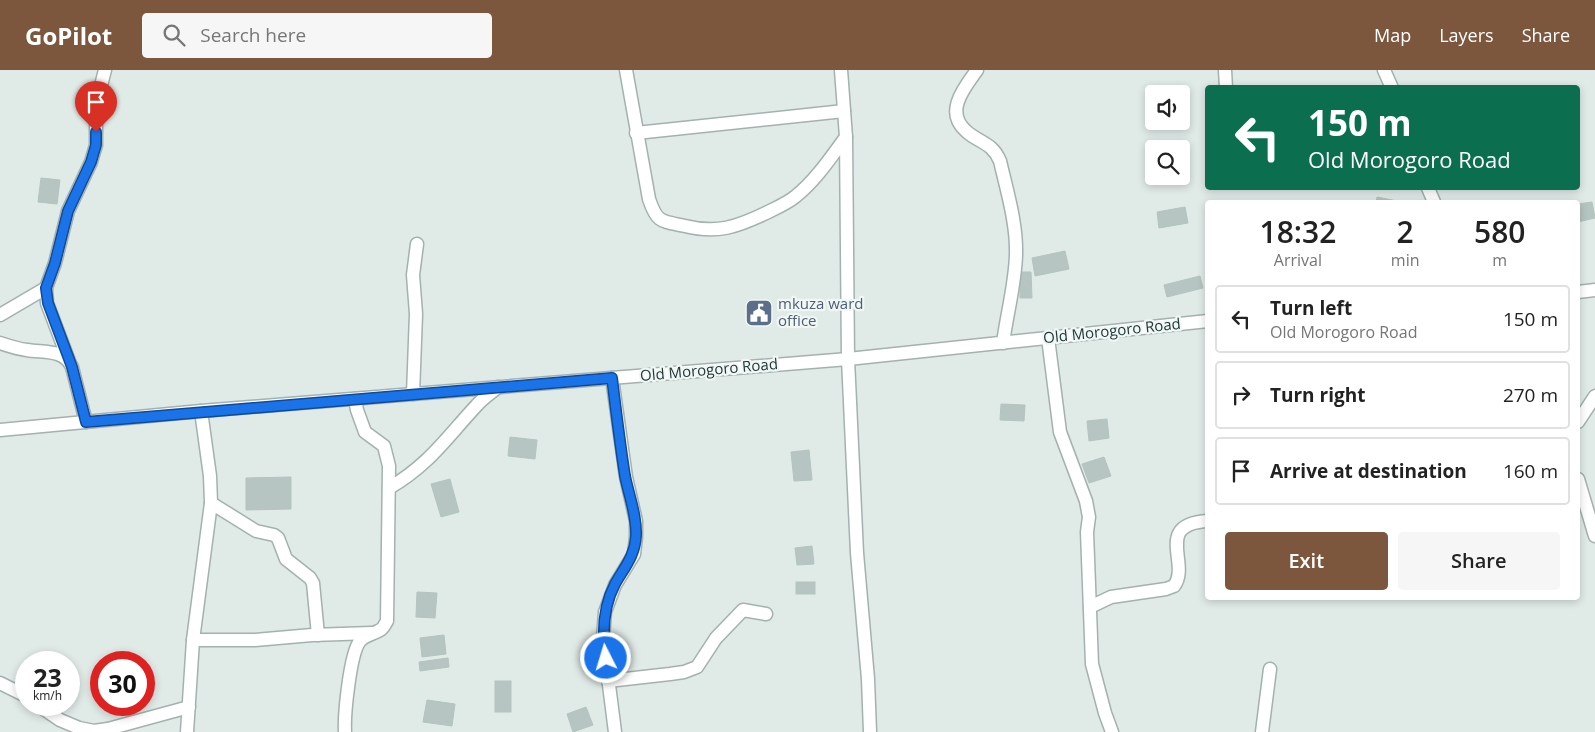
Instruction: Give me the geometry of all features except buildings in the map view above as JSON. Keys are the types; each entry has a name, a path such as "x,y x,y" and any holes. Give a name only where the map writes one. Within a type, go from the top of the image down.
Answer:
{"street":[{"path":"86,422 70,361 48,303 46,288 55,263 68,211 85,177 96,145 97,101 104,70"},
{"path":"626,70 649,199 654,214 662,221 698,230 720,230 741,225 795,197 816,177 846,137"},
{"path":"841,70 846,137 848,359 857,553 868,679 870,732"},
{"path":"977,70 964,87 956,104 955,112 958,121 966,131 996,152 1000,161 1014,222 1016,254 1012,294 1003,342"},
{"path":"1225,70 1226,85"},
{"path":"1384,70 1391,85"},
{"path":"636,133 844,111"},
{"path":"413,394 416,314 413,274 418,244"},
{"path":"0,315 46,288"},
{"name":"Old Morogoro Road","path":"0,430 201,411 848,359 1205,321"},
{"path":"1048,338 1060,432 1086,500 1090,517 1087,532 1092,664 1112,732"},
{"path":"0,343 64,356 70,361"},
{"path":"612,378 626,477 636,522 634,554 615,585 606,612 603,638 615,732"},
{"path":"389,488 418,468 435,453 479,403 498,387"},
{"path":"1580,419 1595,396"},
{"path":"345,732 344,722 355,649 361,639 382,630 387,621 389,466 384,446 365,432 355,399"},
{"path":"187,732 194,640 211,503 210,476 201,411"},
{"path":"1580,486 1595,536"},
{"path":"211,503 256,531 274,535 278,538 286,559 303,571 313,583 318,635"},
{"path":"1090,607 1111,597 1166,589 1174,586 1178,576 1176,540 1178,534 1191,524 1205,522"},
{"path":"608,681 670,674 697,666 716,638 743,610 766,614"},
{"path":"194,640 256,640 372,633"},
{"path":"1262,732 1270,669"},
{"path":"0,682 15,690"},
{"path":"54,716 79,728 94,731 189,707"}],"place":[{"name":"mkuza ward office","path":"759,313"}],"route":[{"path":"96,132 96,145 91,162 68,211 55,263 46,288 48,303 72,367 86,422 612,378 626,477 636,522 636,537 634,554 615,585 606,612 603,638 606,658"}]}
